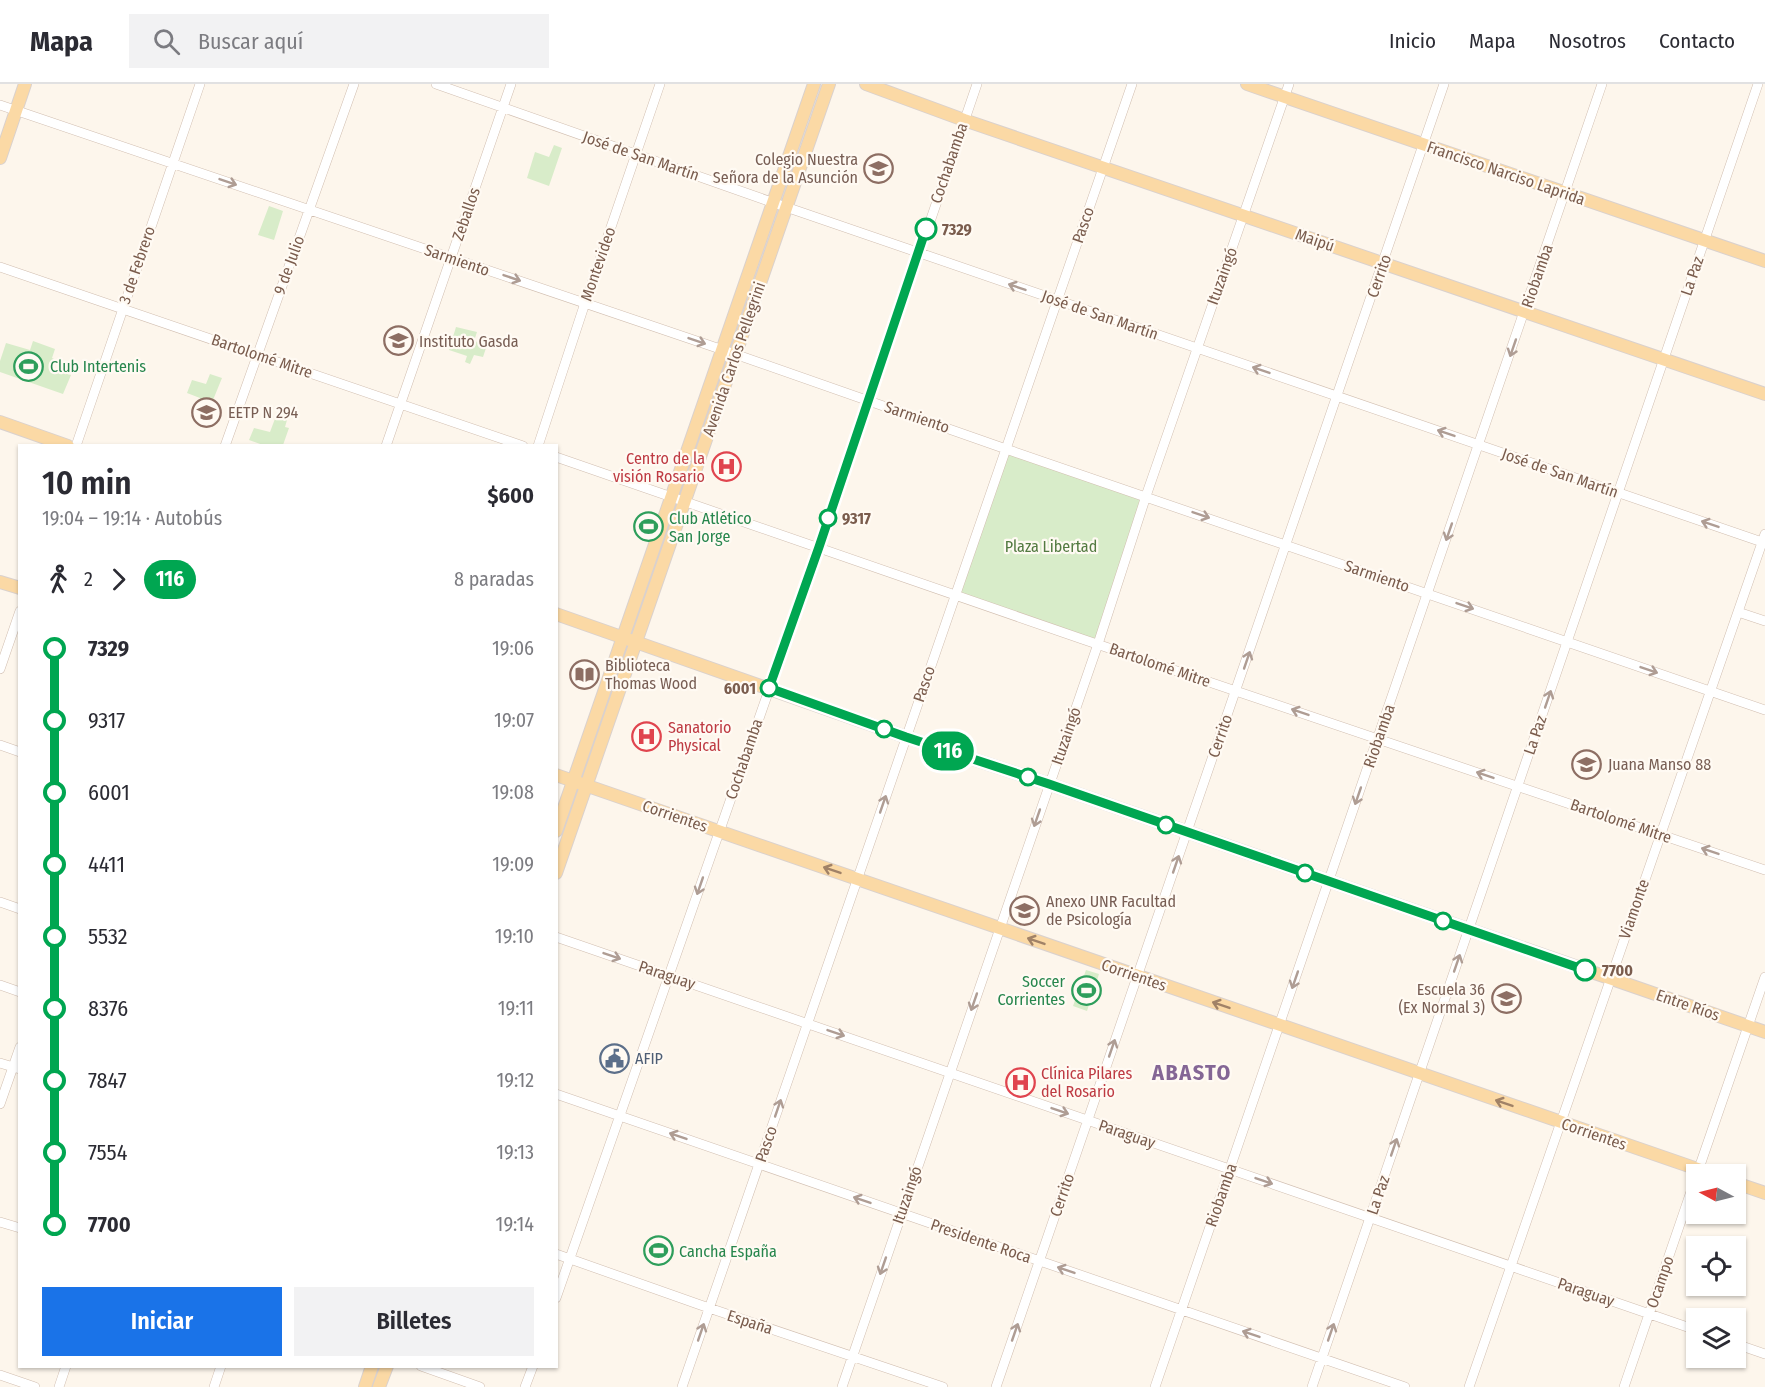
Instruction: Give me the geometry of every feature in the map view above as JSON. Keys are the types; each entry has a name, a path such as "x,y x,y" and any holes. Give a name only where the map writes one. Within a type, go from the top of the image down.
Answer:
{"main road":[{"path":"0,158 25,84"},
{"name":"Avenida Carlos Pellegrini","path":"558,825 814,84"},
{"name":"Avenida Carlos Pellegrini","path":"558,867 829,84"},
{"name":"Maipú","path":"866,84 964,120 1765,394"},
{"name":"Francisco Narciso Laprida","path":"1247,84 1765,261"},
{"path":"0,422 62,444"},
{"path":"0,582 18,587"},
{"name":"Entre Ríos","path":"558,615 906,737 1049,784 1765,1032"},
{"name":"Corrientes","path":"558,776 1559,1122 1686,1170"},
{"path":"1746,1186 1765,1193"},
{"path":"365,1387 371,1368"},
{"path":"380,1387 386,1368"}],"street":[{"name":"3 de Febrero","path":"77,444 200,84"},
{"name":"9 de Julio","path":"226,444 354,84"},
{"name":"José de San Martín","path":"436,84 918,253 1618,493 1764,540"},
{"name":"Zeballos","path":"387,444 511,84"},
{"name":"Montevideo","path":"539,444 660,84"},
{"name":"Cochabamba","path":"558,1292 819,547 977,84"},
{"name":"Pasco","path":"682,1387 1132,84"},
{"name":"Ituzaingó","path":"842,1387 1289,84"},
{"name":"Cerrito","path":"996,1387 1444,84"},
{"name":"Riobamba","path":"1155,1387 1602,84"},
{"name":"La Paz","path":"1312,1387 1758,84"},
{"name":"Sarmiento","path":"0,105 735,354 1765,710"},
{"name":"Bartolomé Mitre","path":"0,267 517,444"},
{"name":"Bartolomé Mitre","path":"558,458 1765,870"},
{"name":"Viamonte","path":"1469,1387 1559,1122 1764,540"},
{"path":"1738,612 1765,621"},
{"path":"0,669 18,617"},
{"path":"0,745 18,751"},
{"path":"0,903 18,908"},
{"name":"Paraguay","path":"558,938 1686,1327"},
{"name":"Ocampo","path":"1701,1164 1765,976"},
{"path":"0,985 18,991"},
{"path":"0,1063 16,1068 0,1104"},
{"name":"Presidente Roca","path":"558,1095 1405,1387"},
{"name":"Ocampo","path":"1624,1387 1686,1208"},
{"path":"0,1222 18,1227"},
{"name":"España","path":"558,1255 943,1387"},
{"path":"1746,1347 1765,1354"},
{"path":"59,1387 65,1368"},
{"path":"214,1387 220,1368"},
{"path":"427,1368 480,1387"},
{"path":"525,1387 531,1368"},
{"path":"0,1375 35,1387"}],"green space":[{"path":"554,145 562,148 549,186 527,178 535,152 549,157"},
{"path":"269,206 283,211 274,240 258,235"},
{"path":"456,327 477,332 474,341 487,345 483,357 474,355 470,364 465,362 467,356 449,350"},
{"path":"33,341 55,349 52,369 71,375 63,394 0,372 0,361 6,343 30,350"},
{"path":"210,374 222,378 213,400 208,399 205,407 198,404 200,398 187,393 192,380 206,384"},
{"path":"276,416 287,420 285,427 289,428 283,444 260,444 249,440 254,428 270,432"},
{"name":"Plaza Libertad","path":"1006,449 1146,496 1098,644 955,595"},
{"name":"Soccer Corrientes","path":"1086,970 1099,974 1087,1011 1073,1006"}],"bus line":[{"name":"116","path":"926,229 769,688 1585,970"}],"place":[{"name":"Colegio Nuestra Señora de la Asunción","path":"879,168"},
{"name":"7329","path":"926,229"},
{"name":"Instituto Gasda","path":"398,341"},
{"name":"Club Intertenis","path":"29,366"},
{"name":"EETP N 294","path":"207,412"},
{"name":"Centro de la visión Rosario","path":"726,467"},
{"name":"9317","path":"828,518"},
{"name":"Club Atlético San Jorge","path":"648,527"},
{"name":"Biblioteca Thomas Wood","path":"584,674"},
{"name":"6001","path":"769,688"},
{"name":"Sanatorio Physical","path":"647,736"},
{"name":"Juana Manso 88","path":"1587,764"},
{"name":"Anexo UNR Facultad de Psicología","path":"1025,910"},
{"name":"7700","path":"1585,970"},
{"name":"Soccer Corrientes","path":"1086,990"},
{"name":"Escuela 36 (Ex Normal 3)","path":"1506,998"},
{"name":"AFIP","path":"614,1058"},
{"name":"Clínica Pilares del Rosario","path":"1020,1082"},
{"name":"Cancha España","path":"658,1251"}],"district":[{"name":"ABASTO","path":"1192,1072"}]}
